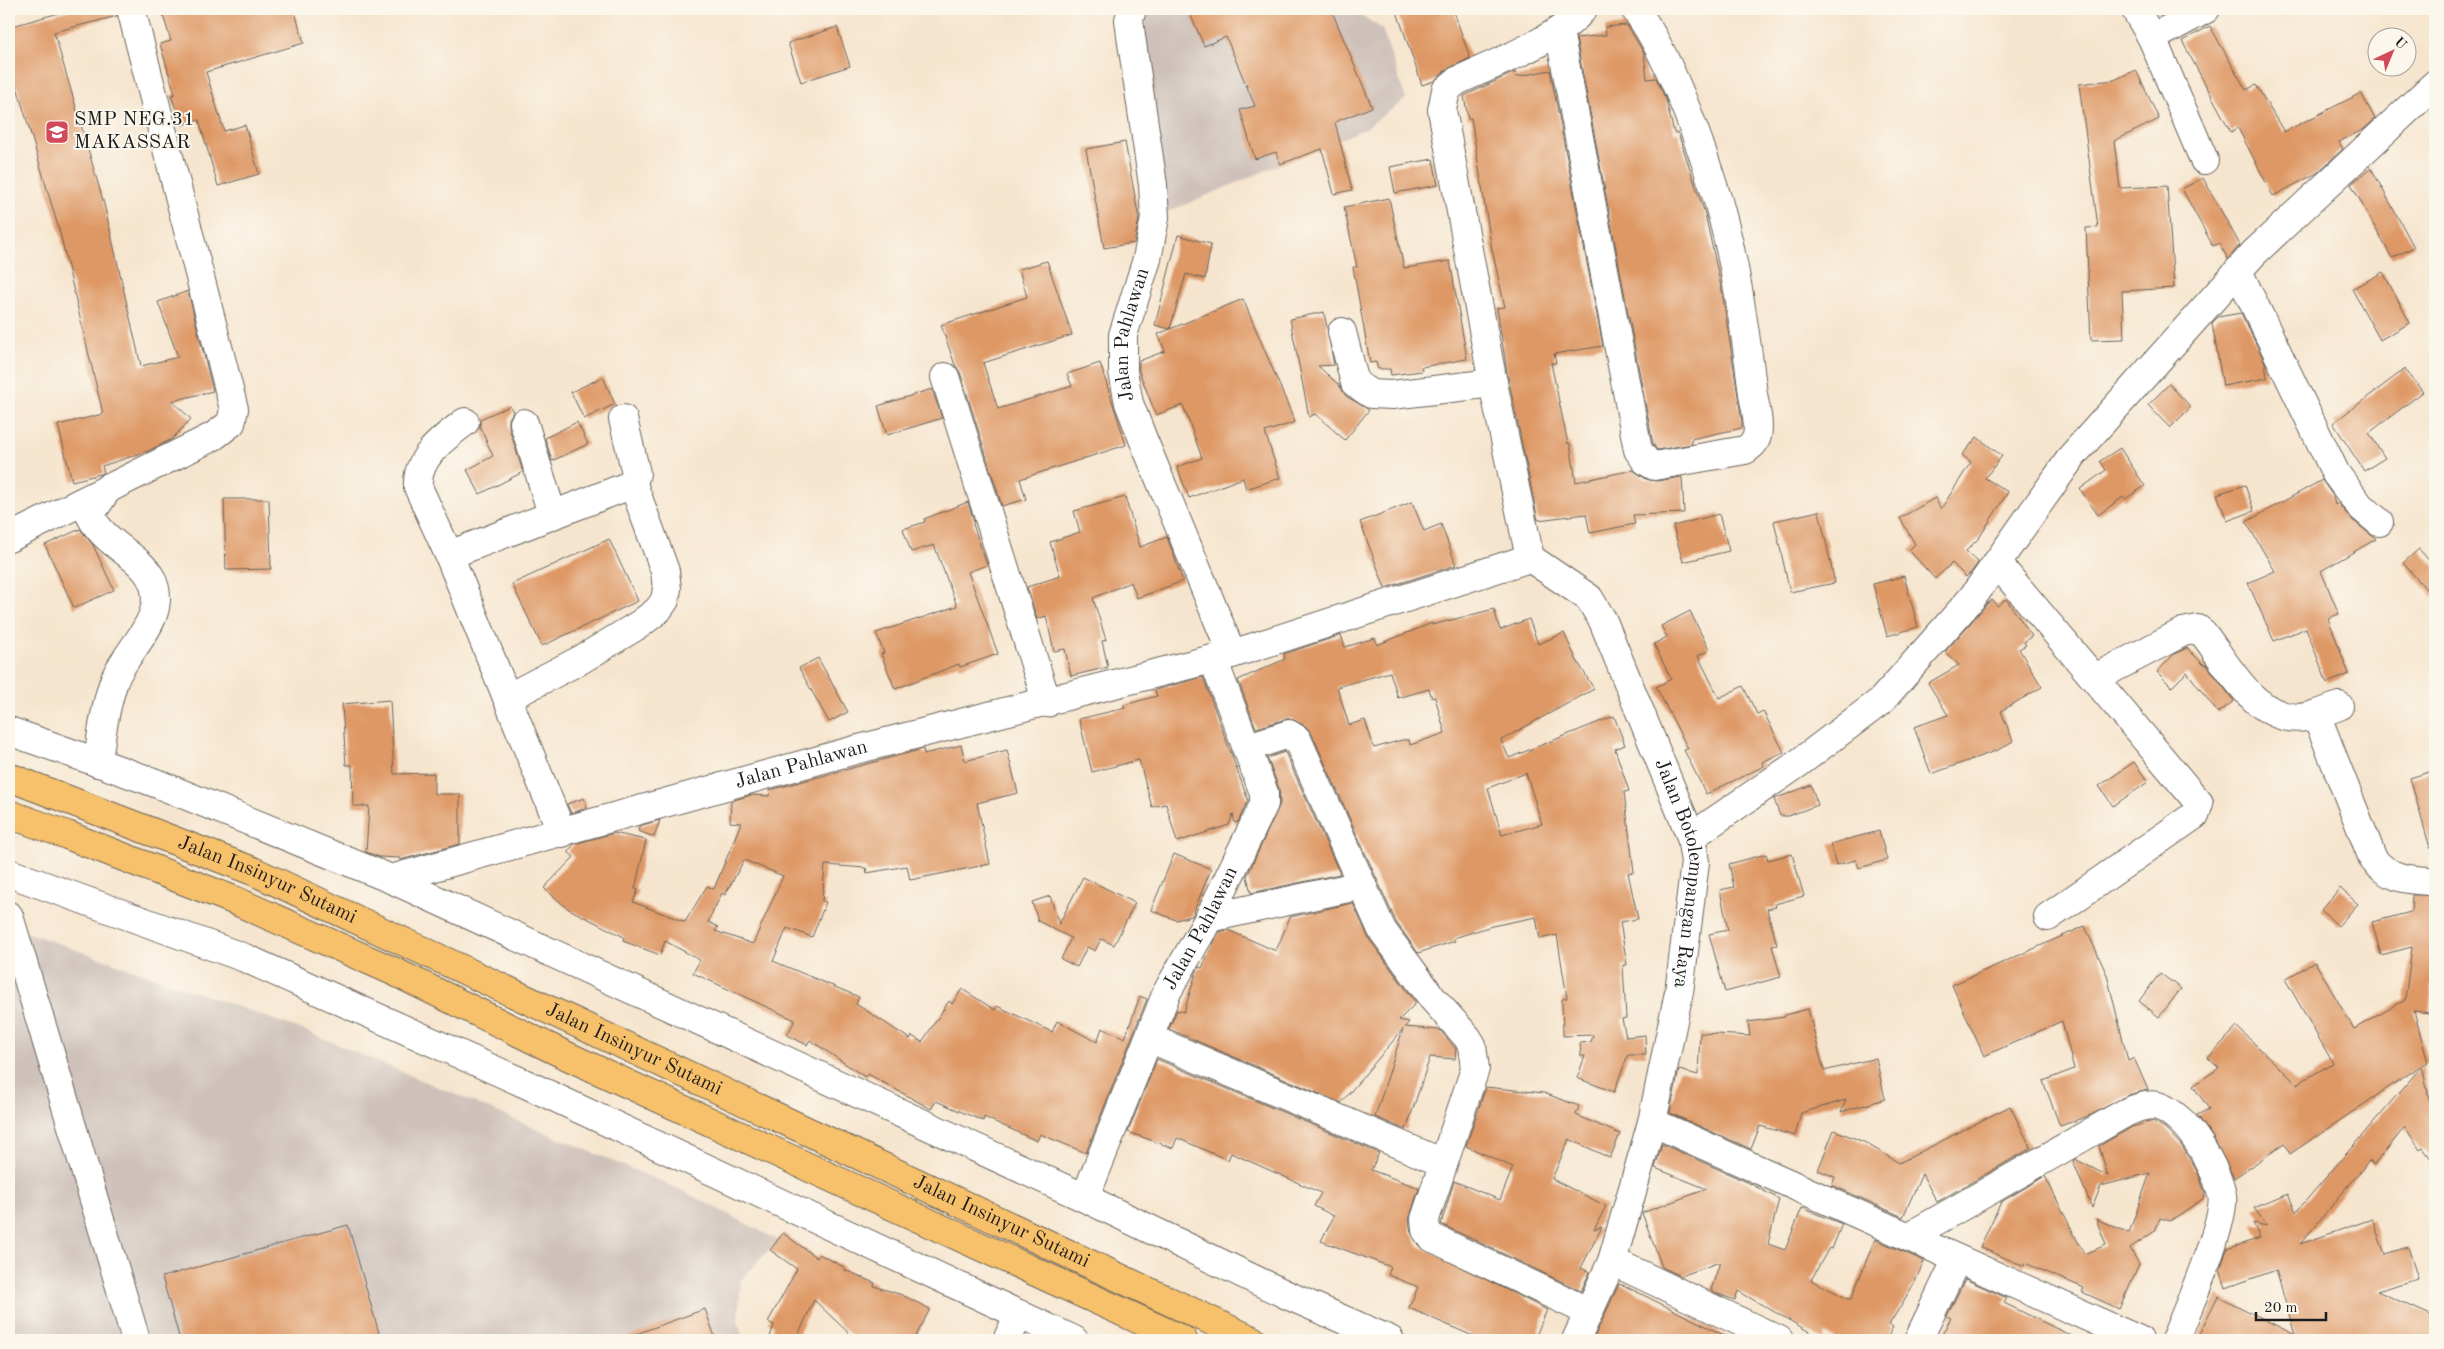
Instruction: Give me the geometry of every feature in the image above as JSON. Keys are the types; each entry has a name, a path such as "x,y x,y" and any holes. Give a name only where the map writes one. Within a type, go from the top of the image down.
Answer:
{"highway":[{"name":"Jalan Insinyur Sutami","path":"9,778 253,871 1252,1340"},
{"name":"Jalan Insinyur Sutami","path":"9,814 236,901 393,971 563,1054 1183,1340"}],"street":[{"path":"9,538 214,436 231,422 234,409 131,9"},
{"name":"Jalan Pahlawan","path":"1085,1198 1167,992 1210,918 1264,804 1264,793 1246,748 1223,657 1142,439 1122,372 1123,335 1147,259 1155,218 1154,185 1129,20 1132,9"},
{"path":"1223,657 1530,558 1493,384 1442,110 1446,90 1458,82 1559,31 1576,18 1583,9"},
{"path":"1559,31 1638,450 1646,461 1654,466 1745,450 1755,441 1758,427 1750,367 1729,246 1714,186 1673,80 1648,28 1635,9"},
{"path":"2135,9 2152,38 2204,160"},
{"path":"2152,38 2206,9"},
{"path":"1691,837 1796,765 1881,701 1966,605 1998,564 2073,455 2238,271 2264,243 2435,84"},
{"path":"2238,271 2336,474 2360,506 2379,522"},
{"path":"1342,332 1355,383 1372,394 1392,395 1493,384"},
{"path":"945,377 1046,703"},
{"path":"507,698 582,659 640,624 658,610 665,600 667,589 665,571 633,484 636,473 623,419"},
{"path":"465,422 445,437 424,459 417,477 418,487 449,555 562,833"},
{"path":"524,422 552,514"},
{"path":"449,555 633,484"},
{"path":"98,763 108,699 115,678 147,629 155,605 154,588 146,570 104,536 96,527 90,515 110,487"},
{"name":"Jalan Botolempangan Raya","path":"1530,558 1589,598 1602,621 1691,837 1695,862 1679,992 1652,1122 1612,1261 1576,1340"},
{"path":"1998,564 2196,797 2199,803 2195,816 2048,917"},
{"path":"2095,678 2183,632 2198,629 2253,699 2266,710 2287,717 2305,717 2328,710 2364,839 2373,859 2388,874 2405,879 2430,881"},
{"name":"Jalan Pahlawan","path":"391,879 855,750 1223,657"},
{"path":"9,731 153,782 391,879 1085,1198 1288,1295 1390,1340"},
{"path":"1246,748 1289,734 1297,739 1382,930 1433,998 1472,1045 1476,1069 1424,1219 1426,1230 1432,1237 1589,1312"},
{"path":"9,873 245,958 528,1085 1074,1340"},
{"path":"1210,918 1362,885"},
{"path":"9,916 136,1340"},
{"path":"1149,1038 1443,1163"},
{"path":"1908,1237 2125,1113 2149,1104 2163,1106 2189,1129 2208,1158 2222,1196 2222,1210 2214,1238 2175,1340"},
{"path":"1652,1122 2139,1340"},
{"path":"1918,1340 1957,1259"},
{"path":"1612,1261 1779,1340"},
{"path":"1007,1340 1019,1314"}],"shaded area":[{"path":"1145,9 1352,9 1382,29 1406,99 1364,129 1165,213 1146,74"},
{"path":"9,926 303,1030 681,1190 778,1240 741,1280 738,1323 744,1340 9,1340"}],"building":[{"path":"73,9 116,9 117,16 54,32 104,204 141,366 178,357 158,302 188,291 213,391 172,401 191,419 172,439 148,451 102,466 104,473 72,481 58,425 103,414 60,233 9,60 9,27"},
{"path":"161,9 294,9 304,43 206,72 224,131 245,125 259,174 218,186 199,120 181,125 171,95 175,94 160,44 171,41"},
{"path":"1188,9 1331,9 1372,107 1335,122 1352,190 1334,194 1322,149 1280,164 1276,152 1255,159 1240,110 1255,106 1226,37 1204,46"},
{"path":"1396,9 1453,9 1470,58 1447,69 1434,81 1422,85"},
{"path":"1627,25 1644,53 1647,79 1656,78 1666,100 1674,133 1678,133 1705,214 1722,291 1742,422 1742,428 1691,439 1692,444 1657,450 1653,444 1576,38 1606,35 1605,27"},
{"path":"2210,26 2246,90 2256,85 2284,132 2361,93 2375,119 2364,129 2339,142 2343,149 2317,173 2273,196 2238,128 2231,132 2182,41"},
{"path":"837,27 850,66 801,82 788,43"},
{"path":"1550,70 1603,346 1554,354 1556,363 1551,363 1568,444 1570,443 1576,482 1633,470 1646,479 1656,481 1682,477 1684,513 1633,515 1635,524 1590,533 1586,514 1538,520 1507,372 1497,308 1505,307 1492,250 1471,118 1468,119 1464,96 1515,72 1516,77"},
{"path":"2136,70 2159,119 2114,141 2120,188 2167,186 2174,288 2122,291 2124,339 2091,340 2086,228 2098,227 2079,84 2114,80"},
{"path":"1125,142 1139,219 1134,243 1104,248 1086,149"},
{"path":"1433,159 1438,185 1395,193 1390,167"},
{"path":"2371,168 2414,247 2392,258 2351,184"},
{"path":"2203,178 2240,245 2228,259 2219,243 2213,246 2182,189"},
{"path":"1389,198 1404,268 1450,261 1467,359 1421,367 1422,371 1391,375 1390,369 1378,369 1376,362 1370,363 1353,267 1357,267 1344,207"},
{"path":"1178,235 1211,244 1205,279 1186,274 1170,329 1155,325"},
{"path":"1047,261 1072,335 983,363 998,409 1072,386 1067,374 1100,363 1126,445 1020,479 1026,499 1002,506 960,372 955,365 941,325 1027,297 1019,269"},
{"path":"2383,272 2410,323 2380,340 2352,289"},
{"path":"1243,299 1295,422 1265,432 1280,478 1246,489 1243,478 1189,498 1177,467 1202,458 1183,405 1156,415 1139,371 1139,361 1165,351 1158,334"},
{"path":"1324,312 1334,365 1318,366 1339,385 1346,396 1369,410 1345,440 1315,414 1309,417 1290,319"},
{"path":"2241,313 2265,362 2267,378 2223,386 2212,323 2218,317"},
{"path":"2405,369 2423,392 2369,433 2385,458 2364,471 2333,423"},
{"path":"603,377 615,404 584,419 571,392"},
{"path":"2169,384 2191,407 2170,428 2148,405"},
{"path":"932,389 942,418 887,435 878,406"},
{"path":"510,406 513,412 509,419 509,428 523,472 480,494 467,470 493,456 480,427 480,419"},
{"path":"577,422 588,444 552,461 545,438"},
{"path":"1977,437 2002,456 1985,478 2008,492 1979,538 1966,551 1978,562 1973,570 1966,577 1952,563 1935,579 1909,550 1915,544 1900,518 1935,498 1941,509 1971,462 1962,455"},
{"path":"2120,448 2145,486 2125,499 2123,497 2098,515 2080,489 2106,470 2100,461"},
{"path":"2322,480 2333,496 2335,505 2338,503 2350,518 2376,539 2321,571 2339,614 2328,618 2349,674 2327,683 2306,628 2274,641 2248,583 2275,571 2246,522"},
{"path":"2245,485 2254,511 2227,521 2217,494"},
{"path":"1125,497 1140,547 1167,537 1183,581 1137,598 1131,582 1093,598 1106,640 1102,641 1108,667 1071,676 1065,649 1054,651 1046,616 1037,619 1027,587 1060,576 1050,542 1080,532 1074,511"},
{"path":"224,499 269,499 271,569 226,570"},
{"path":"968,502 973,524 987,565 968,572 998,654 960,667 959,664 895,689 881,654 884,653 876,633 957,606 934,545 911,552 903,529 925,522 924,519"},
{"path":"1412,502 1424,531 1441,524 1456,565 1385,588 1360,522"},
{"path":"1819,511 1835,583 1790,592 1774,521"},
{"path":"1719,514 1729,551 1683,562 1673,526"},
{"path":"80,529 93,545 114,590 74,608 45,545"},
{"path":"609,539 638,601 542,646 512,584"},
{"path":"2419,549 2435,567 2435,599 2403,563"},
{"path":"1904,576 1918,627 1887,636 1873,584"},
{"path":"2006,599 2032,636 2024,642 2026,645 2019,649 2042,687 2001,711 2013,741 1998,750 1931,774 1914,727 1948,715 1928,683 1959,665 1945,652 1987,604 1992,600 1997,606"},
{"path":"1494,609 1500,630 1529,619 1538,644 1564,633 1576,659 1594,689 1501,740 1509,758 1614,716 1625,745 1615,749 1629,791 1624,792 1634,872 1628,873 1638,919 1620,922 1627,965 1623,965 1626,1018 1622,1019 1626,1037 1645,1035 1646,1055 1628,1055 1614,1092 1577,1078 1585,1056 1581,1056 1580,1043 1591,1042 1593,1035 1563,1036 1562,999 1567,998 1557,935 1540,939 1536,917 1492,926 1454,938 1455,941 1418,953 1396,922 1311,732 1305,726 1290,718 1256,728 1238,680 1285,659 1284,654 1341,635 1345,647 1375,638 1377,645 1432,623 1432,625","holes":["1390,672 1398,698 1429,689 1432,698 1435,697 1445,733 1410,745 1409,740 1402,740 1374,748 1365,720 1349,725 1337,687","1526,773 1542,824 1502,835 1488,788"]},
{"path":"1690,611 1709,650 1698,656 1719,698 1743,686 1757,714 1763,711 1784,752 1762,762 1764,766 1706,794 1684,750 1688,749 1656,687 1671,679 1654,644 1667,637 1661,626"},
{"path":"2187,648 2204,665 2206,664 2234,701 2218,713 2187,672 2172,687 2157,672 2174,654"},
{"path":"818,658 848,712 829,722 799,668"},
{"path":"1203,677 1248,800 1238,822 1235,823 1233,814 1229,825 1177,842 1166,804 1152,807 1139,760 1092,772 1079,719 1125,708 1124,705 1157,696 1155,690"},
{"path":"390,700 394,774 434,773 434,794 460,794 460,844 400,860 400,858 379,857 366,852 369,806 353,806 352,765 346,765 342,704"},
{"path":"961,745 965,761 1007,750 1018,793 977,803 990,864 910,880 907,866 867,873 866,868 825,865 822,901 826,902 812,937 787,928 773,961 859,997 856,1004 910,1039 912,1036 922,1042 949,1001 952,1004 962,989 995,1010 997,1006 1052,1032 1057,1021 1097,1042 1102,1028 1125,1038 1140,996 1147,999 1086,1153 1040,1134 1037,1141 984,1117 983,1121 936,1101 931,1109 868,1074 865,1077 810,1040 807,1045 787,1035 795,1020 693,973 700,960 665,941 660,955 623,941 624,937 567,908 544,888 574,857 568,852 574,844 614,833 646,840 635,889 638,890 633,902 685,922 707,886 714,889 741,823 730,822 731,801 751,795 769,796 770,790 923,749 924,754","holes":["744,860 783,876 753,944 715,931 718,927 708,922 722,893 725,895"]},
{"path":"1285,752 1340,874 1251,893 1247,876 1280,804 1279,788 1267,758"},
{"path":"2134,762 2148,782 2113,806 2099,786"},
{"path":"2435,770 2435,847 2430,848 2410,778"},
{"path":"1811,785 1818,805 1788,816 1780,816 1774,799"},
{"path":"584,798 587,808 571,813 567,804"},
{"path":"660,820 654,837 638,831 639,826"},
{"path":"1879,831 1887,860 1859,868 1856,860 1836,865 1830,844"},
{"path":"1174,854 1211,869 1192,916 1176,920 1151,910"},
{"path":"1766,854 1768,860 1792,854 1804,896 1775,904 1776,907 1767,909 1777,945 1772,946 1781,977 1725,992 1709,934 1728,930 1720,890 1734,887 1729,864"},
{"path":"1083,877 1135,903 1114,945 1101,939 1095,951 1087,947 1077,967 1061,959 1071,938 1038,921 1032,902 1050,896 1059,924"},
{"path":"2340,888 2358,904 2338,926 2321,910"},
{"path":"2412,895 2435,895 2435,986 2432,985 2429,1013 2414,1011 2428,1063 2422,1065 2290,1154 2284,1144 2234,1178 2214,1139 2197,1115 2209,1109 2193,1086 2219,1068 2208,1058 2237,1027 2297,1084 2333,1063 2285,979 2315,962 2354,1029 2405,1000 2412,947 2381,955 2372,922 2411,912"},
{"path":"1353,903 1369,939 1416,1003 1399,1020 1409,1022 1405,1027 1440,1030 1456,1049 1455,1059 1430,1057 1406,1130 1375,1117 1403,1029 1341,1103 1169,1029 1177,1010 1184,1012 1197,970 1199,967 1202,968 1219,932 1228,930 1276,951 1290,917"},
{"path":"2085,926 2107,975 2128,1061 2134,1058 2148,1090 2128,1095 2091,1115 2060,1126 2043,1081 2074,1069 2062,1021 1984,1056 1952,985"},
{"path":"2160,973 2181,989 2159,1017 2139,1001"},
{"path":"1808,1009 1824,1071 1876,1058 1885,1099 1841,1112 1846,1100 1801,1113 1795,1136 1760,1126 1751,1149 1670,1113 1679,1070 1698,1075 1700,1033 1750,1036 1748,1022 1785,1017 1785,1015"},
{"path":"1157,1059 1379,1153 1371,1170 1419,1188 1409,1220 1411,1232 1419,1246 1547,1310 1534,1340 1482,1340 1409,1308 1418,1287 1388,1275 1391,1267 1321,1241 1334,1216 1314,1206 1321,1193 1231,1153 1228,1160 1177,1138 1173,1148 1128,1132"},
{"path":"2422,1066 2431,1107 2435,1105 2435,1164 2423,1148 2420,1150 2405,1127 2374,1165 2369,1161 2300,1244 2372,1219 2385,1254 2408,1247 2418,1279 2377,1291 2435,1317 2435,1340 2196,1340 2218,1296 2295,1335 2276,1270 2226,1288 2220,1270 2227,1249 2260,1238 2253,1223 2267,1226 2254,1208 2288,1194 2296,1212"},
{"path":"1486,1087 1544,1093 1579,1106 1576,1115 1620,1134 1610,1158 1569,1139 1552,1179 1606,1206 1594,1230 1602,1227 1581,1268 1590,1272 1581,1291 1441,1224 1454,1181 1500,1200 1513,1167 1466,1146"},
{"path":"2010,1106 2031,1148 1937,1202 1922,1174 1903,1217 1832,1185 1835,1177 1818,1170 1834,1130 1864,1142 1899,1163"},
{"path":"2153,1121 2165,1128 2182,1146 2198,1173 2205,1193 2204,1198 2170,1221 2160,1218 2155,1231 2130,1248 2139,1264 2119,1309 2082,1292 2084,1288 2025,1263 2024,1266 1980,1247 2001,1202 2045,1176 2084,1254 2106,1245 2096,1219 2129,1233 2150,1173 2101,1186 2092,1208 2073,1161 2075,1159 2108,1176 2099,1146 2132,1127"},
{"path":"1662,1144 1749,1183 1779,1199 1768,1244 1785,1250 1802,1208 1842,1224 1832,1249 1829,1248 1811,1280 1848,1299 1851,1299 1875,1239 1924,1261 1915,1282 1889,1325 1893,1327 1886,1340 1838,1340 1825,1333 1822,1339 1738,1291 1735,1300 1718,1294 1711,1290 1720,1262 1681,1276 1662,1267 1642,1213 1707,1189 1655,1168"},
{"path":"348,1225 381,1340 180,1340 162,1277"},
{"path":"783,1233 817,1258 819,1254 844,1267 843,1269 875,1283 874,1286 902,1295 930,1309 914,1340 856,1340 814,1300 796,1340 769,1340 774,1325 768,1322 797,1269 770,1250"},
{"path":"1965,1279 2007,1298 2004,1303 2080,1340 1939,1340 1951,1318 1947,1316"},
{"path":"1619,1284 1625,1286 1734,1340 1593,1340"},
{"path":"705,1309 716,1340 625,1340 625,1338"}],"place":[{"name":"SMP NEG.31 MAKASSAR","path":"57,132"}]}
